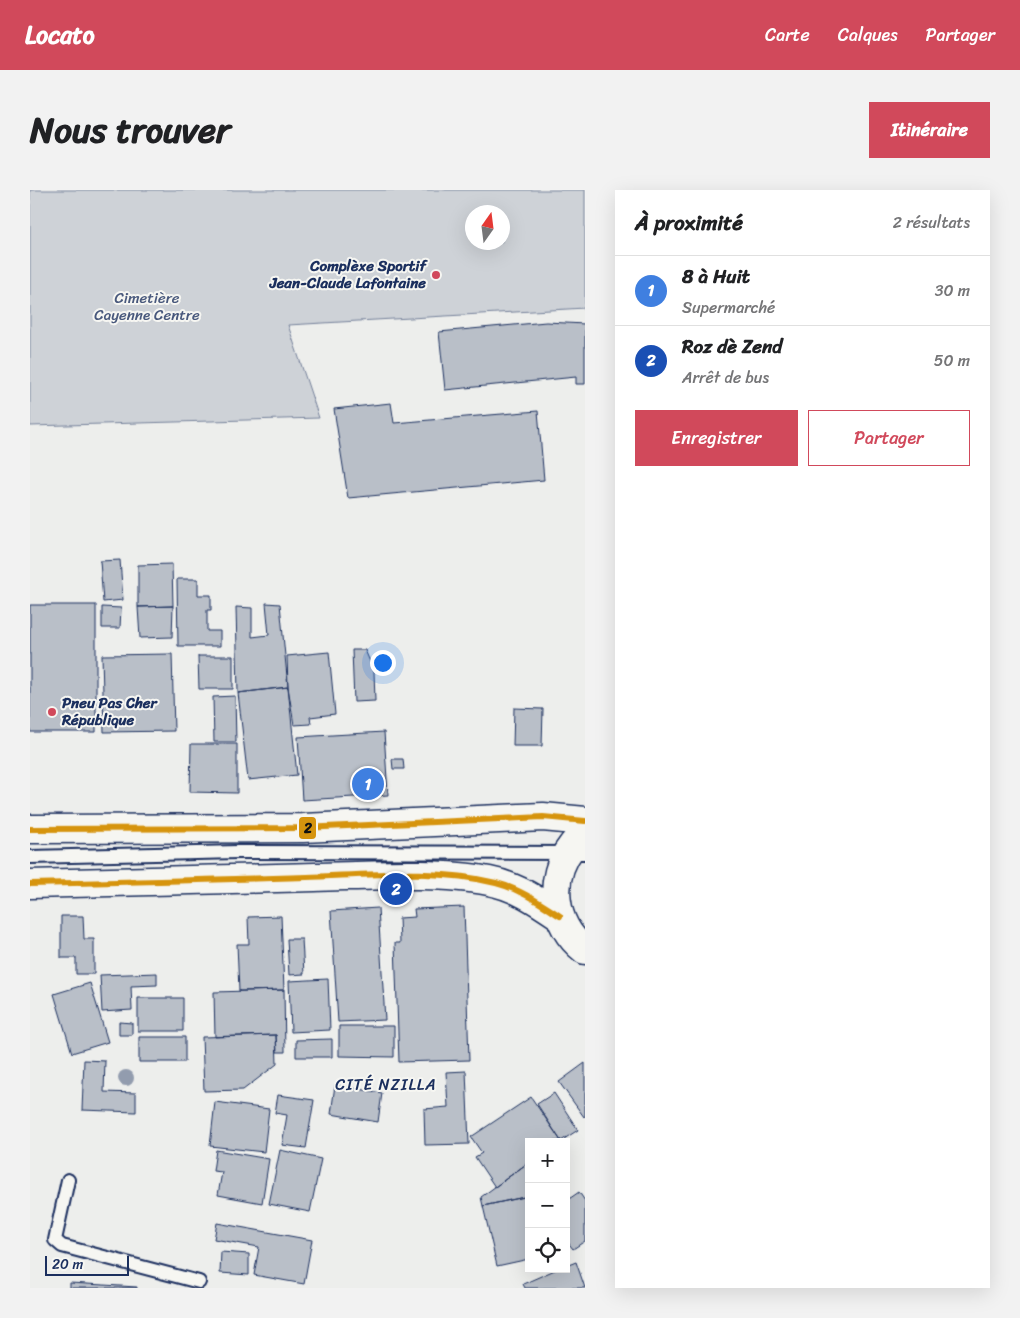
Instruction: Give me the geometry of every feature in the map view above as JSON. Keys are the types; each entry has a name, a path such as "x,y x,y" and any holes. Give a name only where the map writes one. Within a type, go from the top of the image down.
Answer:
{"street":[{"path":"30,830 303,828 543,817 585,821"},
{"path":"585,832 576,853 558,872 555,894 560,916 572,938 585,950"},
{"path":"30,884 339,877 467,878 490,881 512,888 536,899 560,916"}],"lane":[{"path":"30,857 238,852 576,853"},
{"path":"68,1180 55,1240 62,1246 199,1282"}],"green space":[{"name":"Cimetière Cayenne Centre","path":"30,190 585,190 585,308 288,325 319,418 30,426"}],"building":[{"path":"546,322 585,324 585,384 576,384 576,377 445,390 439,332"},
{"path":"391,403 394,423 538,411 544,480 348,498 334,409"},
{"path":"120,560 123,600 103,602 100,561"},
{"path":"172,564 173,606 138,607 138,565"},
{"path":"177,579 198,579 198,595 211,595 211,610 207,610 207,631 220,631 220,646 178,646"},
{"path":"266,603 280,604 288,687 238,693 236,607 252,608 252,637 269,635"},
{"path":"30,605 96,605 96,732 30,732"},
{"path":"173,606 172,637 140,638 138,607"},
{"path":"102,607 121,608 120,628 102,628"},
{"path":"352,650 365,650 374,671 375,701 354,702"},
{"path":"329,652 335,714 310,717 311,724 294,725 288,687 287,656"},
{"path":"172,654 174,731 104,732 102,655"},
{"path":"198,656 233,656 233,689 199,689"},
{"path":"288,687 297,775 248,780 238,693"},
{"path":"235,696 236,742 214,742 213,697"},
{"path":"514,708 543,709 542,746 513,746"},
{"path":"384,732 388,795 302,800 298,737"},
{"path":"191,744 237,744 237,793 190,792"},
{"path":"392,759 403,759 404,769 393,769"},
{"path":"464,907 469,1060 399,1062 395,943 400,943 399,918 415,917 414,909"},
{"path":"378,908 385,1020 338,1022 331,911"},
{"path":"61,916 83,916 84,939 94,939 94,974 76,974 76,958 61,958"},
{"path":"281,916 284,990 239,991 237,944 249,944 248,917"},
{"path":"287,939 302,939 304,974 289,975"},
{"path":"157,973 157,985 131,986 132,1010 102,1012 100,975"},
{"path":"328,979 330,1030 291,1032 289,981"},
{"path":"90,983 108,1042 72,1053 54,994"},
{"path":"284,990 285,1052 277,1052 276,1035 215,1037 214,992"},
{"path":"138,998 183,998 183,1031 138,1031"},
{"path":"119,1022 132,1023 132,1035 119,1035"},
{"path":"339,1026 394,1026 394,1057 339,1056"},
{"path":"276,1035 277,1064 243,1090 204,1091 202,1037"},
{"path":"139,1037 185,1037 185,1062 139,1062"},
{"path":"332,1039 332,1057 296,1057 296,1040"},
{"path":"84,1060 105,1061 104,1092 136,1093 136,1112 82,1110"},
{"path":"585,1063 585,1116 584,1117 559,1082"},
{"path":"466,1071 469,1144 425,1145 424,1109 448,1107 446,1072"},
{"path":"335,1085 382,1093 378,1122 331,1114"},
{"path":"554,1093 578,1130 566,1138 559,1138 537,1104"},
{"path":"278,1095 314,1100 306,1148 282,1145 287,1115 275,1113"},
{"path":"531,1097 559,1138 525,1138 525,1165 495,1187 475,1157 482,1153 471,1137"},
{"path":"215,1102 269,1109 264,1152 210,1146"},
{"path":"216,1150 269,1159 262,1203 218,1195 222,1172 213,1171"},
{"path":"280,1150 321,1159 310,1212 269,1204"},
{"path":"525,1165 525,1197 483,1206 481,1197"},
{"path":"579,1192 585,1201 585,1241 573,1249 570,1245 570,1198"},
{"path":"525,1197 525,1260 497,1266 483,1206"},
{"path":"217,1223 312,1240 304,1284 254,1275 259,1247 214,1239"},
{"path":"221,1252 249,1254 249,1275 220,1273"},
{"path":"576,1262 585,1288 525,1288 523,1284 548,1273 570,1273 570,1264"},
{"path":"70,1283 137,1287 137,1288 70,1288"}],"transit line":[{"name":"2","path":"30,829 303,828 543,817 585,821"},
{"name":"2","path":"30,884 378,874 450,875 473,878 505,886 530,897 560,916"}],"place":[{"name":"Complèxe Sportif Jean-Claude Lafontaine","path":"436,275"},
{"name":"Pneu Pas Cher République","path":"52,712"},
{"name":"8 à Huit","path":"368,784"},
{"name":"Roz dè Zend","path":"396,889"}],"district":[{"name":"CITÉ NZILLA","path":"386,1084"}]}
